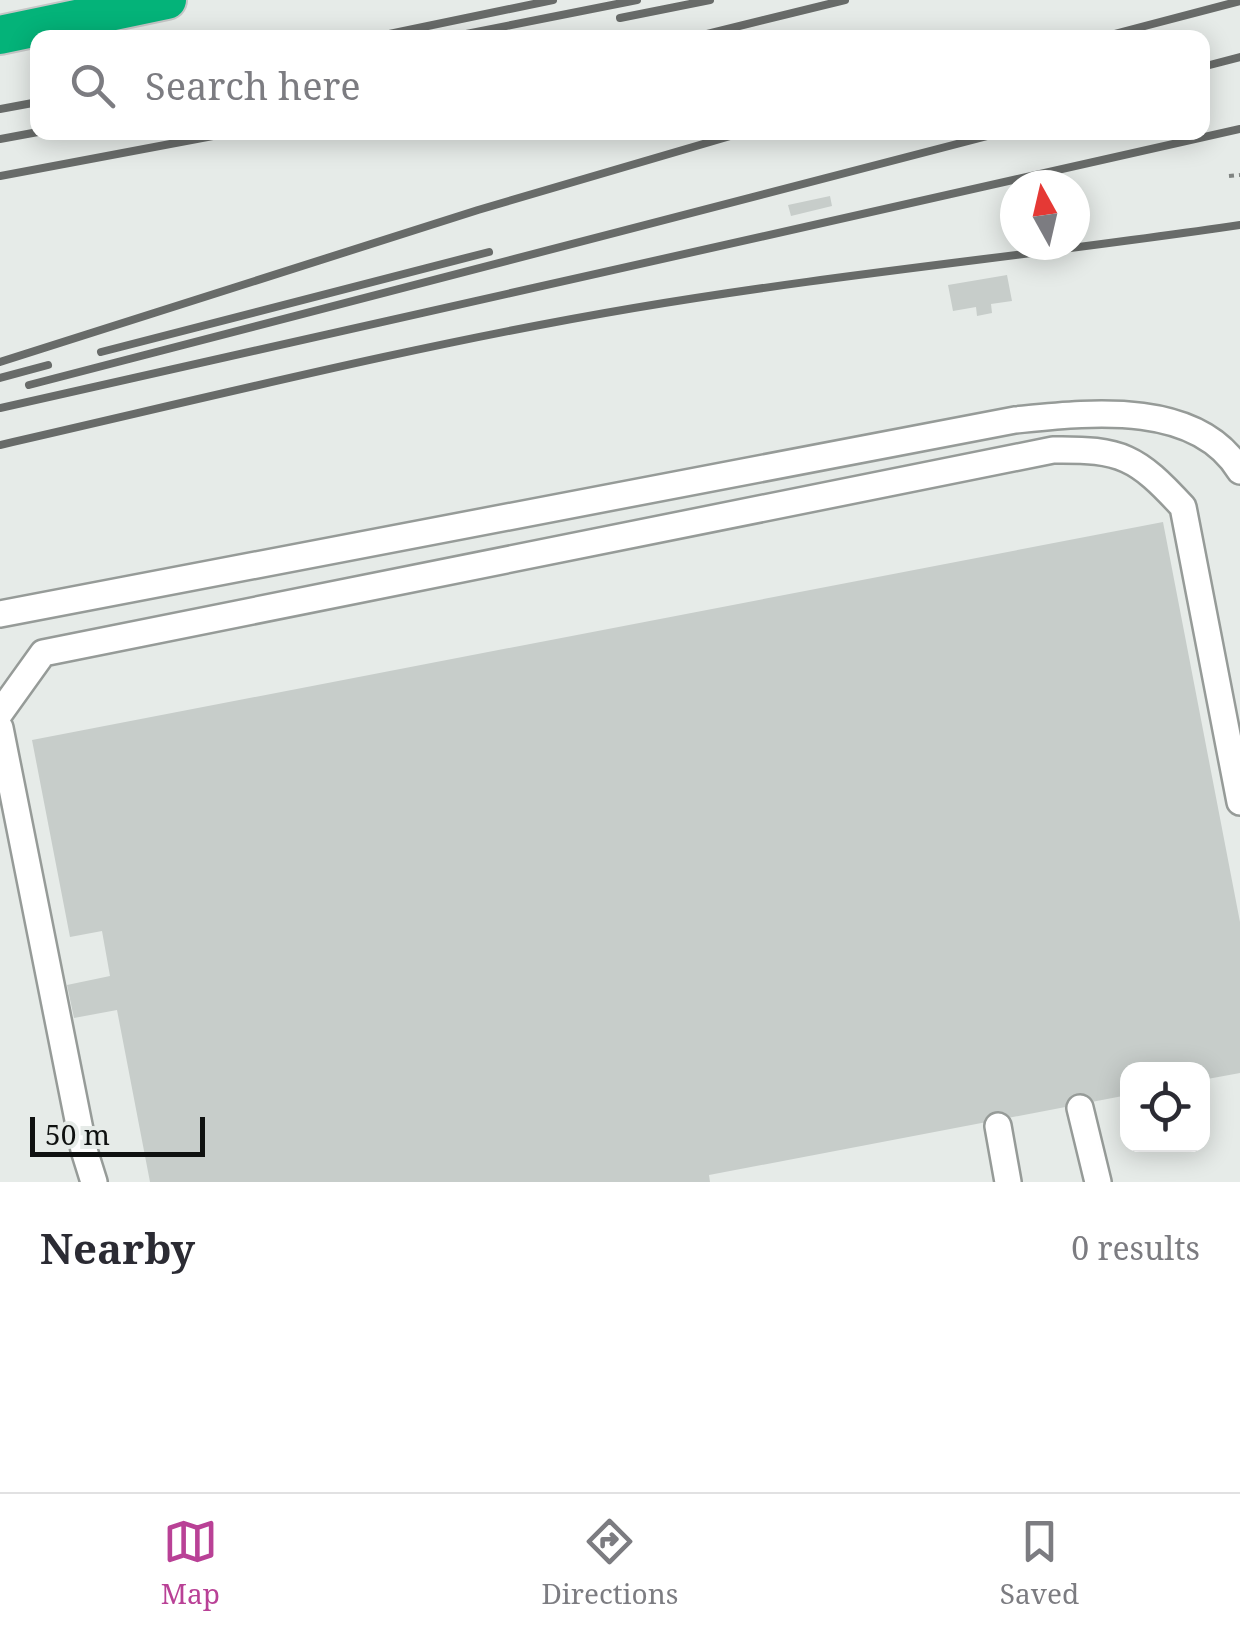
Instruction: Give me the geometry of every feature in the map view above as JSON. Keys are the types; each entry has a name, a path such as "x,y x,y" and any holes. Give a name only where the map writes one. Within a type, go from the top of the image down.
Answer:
{"highway":[{"path":"0,34 168,0"}],"lane":[{"path":"0,614 1015,420 1101,415 1177,425 1210,440 1240,471"},
{"path":"0,713 43,653 1053,450 1086,450 1125,456 1156,478 1184,507 1240,802"},
{"path":"0,728 84,1150 94,1182"},
{"path":"1080,1108 1098,1182"},
{"path":"998,1126 1008,1182"}],"path":[{"path":"1229,176 1240,175"}],"building":[{"path":"830,196 832,206 791,216 788,205"},
{"path":"1007,275 1012,301 991,304 992,313 977,316 976,307 953,311 948,285"},
{"path":"1163,522 1240,922 1240,1073 1210,1079 1210,1062 1120,1062 1120,1097 709,1175 710,1182 150,1182 117,1010 74,1018 67,985 110,976 102,931 70,937 32,740"}],"railway":[{"path":"409,30 553,0"},
{"path":"486,30 637,0"},
{"path":"620,18 710,0"},
{"path":"723,30 845,0"},
{"path":"1129,30 1240,1"},
{"path":"1210,65 1240,57"},
{"path":"0,109 30,103"},
{"path":"1210,136 1240,129"},
{"path":"0,139 30,133"},
{"path":"0,176 191,140"},
{"path":"0,362 478,210 717,140"},
{"path":"29,385 972,140"},
{"path":"0,408 1191,140"},
{"path":"0,445 554,322 785,285 1240,225"},
{"path":"101,352 489,252"},
{"path":"0,378 48,365"}]}
